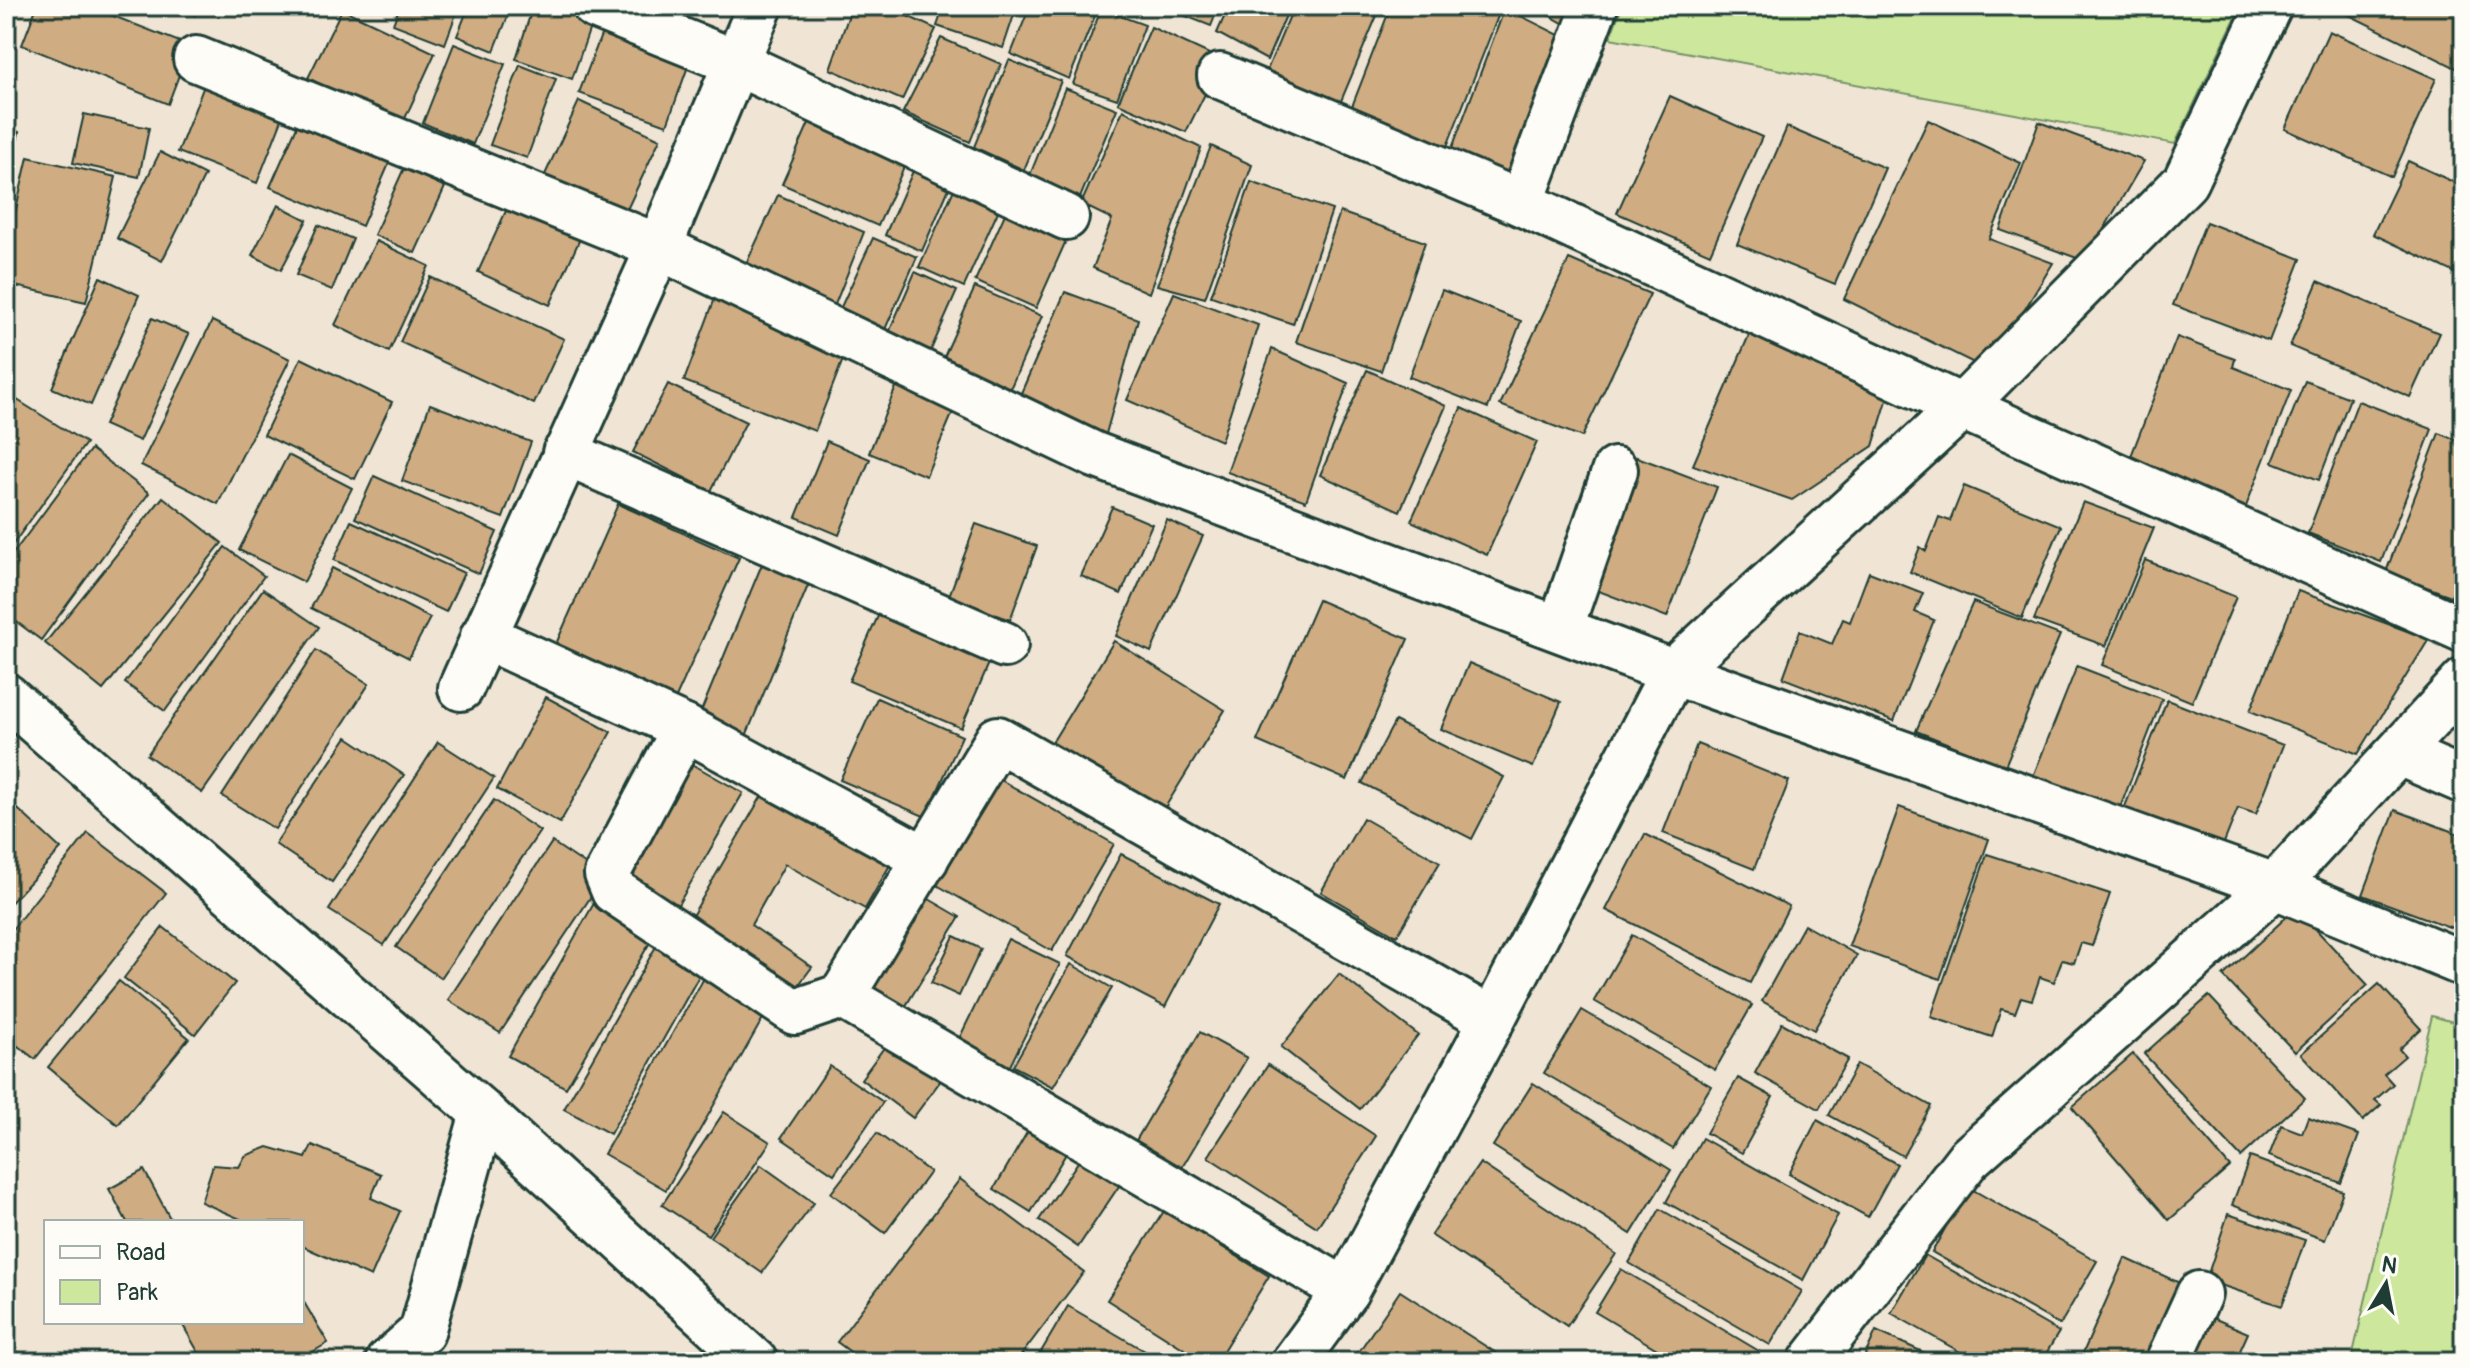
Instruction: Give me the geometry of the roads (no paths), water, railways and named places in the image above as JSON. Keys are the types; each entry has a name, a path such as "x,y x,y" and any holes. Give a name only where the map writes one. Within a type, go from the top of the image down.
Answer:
{"street":[{"path":"595,6 737,63 1066,217"},
{"path":"461,688 659,247 760,6"},
{"path":"1521,203 1595,6"},
{"path":"1294,1362 1346,1291 1492,1020 1673,672 1962,407 2185,182 2269,6"},
{"path":"196,59 659,247 1095,455 1673,672 2275,886 2464,964"},
{"path":"1220,76 1521,203 1962,407 2464,630"},
{"path":"565,453 1005,645"},
{"path":"1560,629 1615,470"},
{"path":"483,636 685,728 926,859"},
{"path":"1811,1362 1968,1159 2275,886 2464,681"},
{"path":"6,696 483,1113 755,1362"},
{"path":"685,728 607,874 614,891 795,1012 842,996 998,739 1492,1020"},
{"path":"2399,753 2464,781"},
{"path":"842,996 1346,1291"},
{"path":"388,1362 422,1332 483,1113"},
{"path":"2168,1362 2199,1294"}]}
